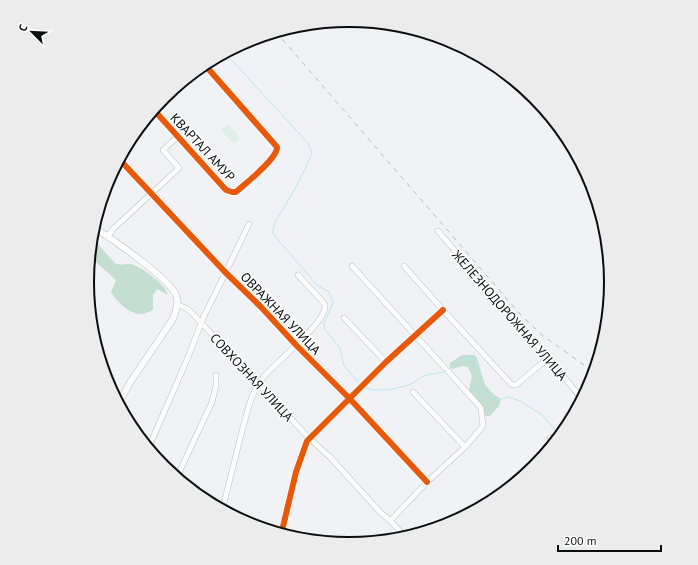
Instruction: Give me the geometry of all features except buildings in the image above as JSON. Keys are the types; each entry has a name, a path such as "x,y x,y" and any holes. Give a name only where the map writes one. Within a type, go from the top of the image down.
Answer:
{"main road":[{"path":"99,230 158,275 175,292 178,305 173,319 131,381 121,398"}],"street":[{"name":"КВАРТАЛ АМУР","path":"157,114 226,190 236,192 257,174 278,151 276,145 208,69"},
{"path":"108,236 113,229 179,168 163,150 178,136"},
{"name":"ОВРАЖНАЯ УЛИЦА","path":"123,163 225,272 350,399 427,482"},
{"path":"151,443 184,368 201,323 249,224"},
{"name":"ЖЕЛЕЗНОДОРОЖНАЯ УЛИЦА","path":"438,231 548,358 578,395"},
{"path":"352,266 481,408 483,426 465,447 427,482 391,520"},
{"path":"404,266 514,386 548,358"},
{"path":"223,505 250,401 258,384 316,324 326,307 298,275"},
{"name":"СОВХОЗНАЯ УЛИЦА","path":"178,305 191,312 381,513 391,520 401,533"},
{"path":"282,529 296,472 305,445 309,438 386,362 443,310"},
{"path":"344,318 386,362"},
{"path":"179,473 212,402 216,386 216,375"},
{"path":"413,392 465,447"}],"shaded area":[{"path":"228,124 240,138 234,144 221,130"}],"green space":[{"path":"97,243 115,263 121,265 135,265 152,276 163,286 168,295 157,289 153,295 153,310 140,314 132,312 116,299 111,292 116,280 95,261"},
{"path":"462,355 474,355 477,358 485,385 493,394 501,399 499,406 490,416 486,416 481,405 470,394 469,390 472,376 468,367 463,366 452,369 449,367 450,363"}],"waterway":[{"path":"229,57 308,143 312,152 300,180 275,223 273,234 317,285 329,292 333,303 324,323 324,328 340,348 344,366 361,385"},
{"path":"448,369 465,358 471,358 476,361 478,384 484,393 498,400 509,397 520,401 542,415 556,431"},
{"path":"363,387 374,390 395,388 413,383 421,377 446,371"}],"railway":[{"path":"280,37 520,314 542,335 589,369"}],"cycle path":[{"path":"157,114 226,190 236,192 267,164 276,152 277,147 208,69"},
{"path":"123,163 225,272 350,399 427,482"},
{"path":"282,529 296,472 307,441 386,362 443,310"}]}
